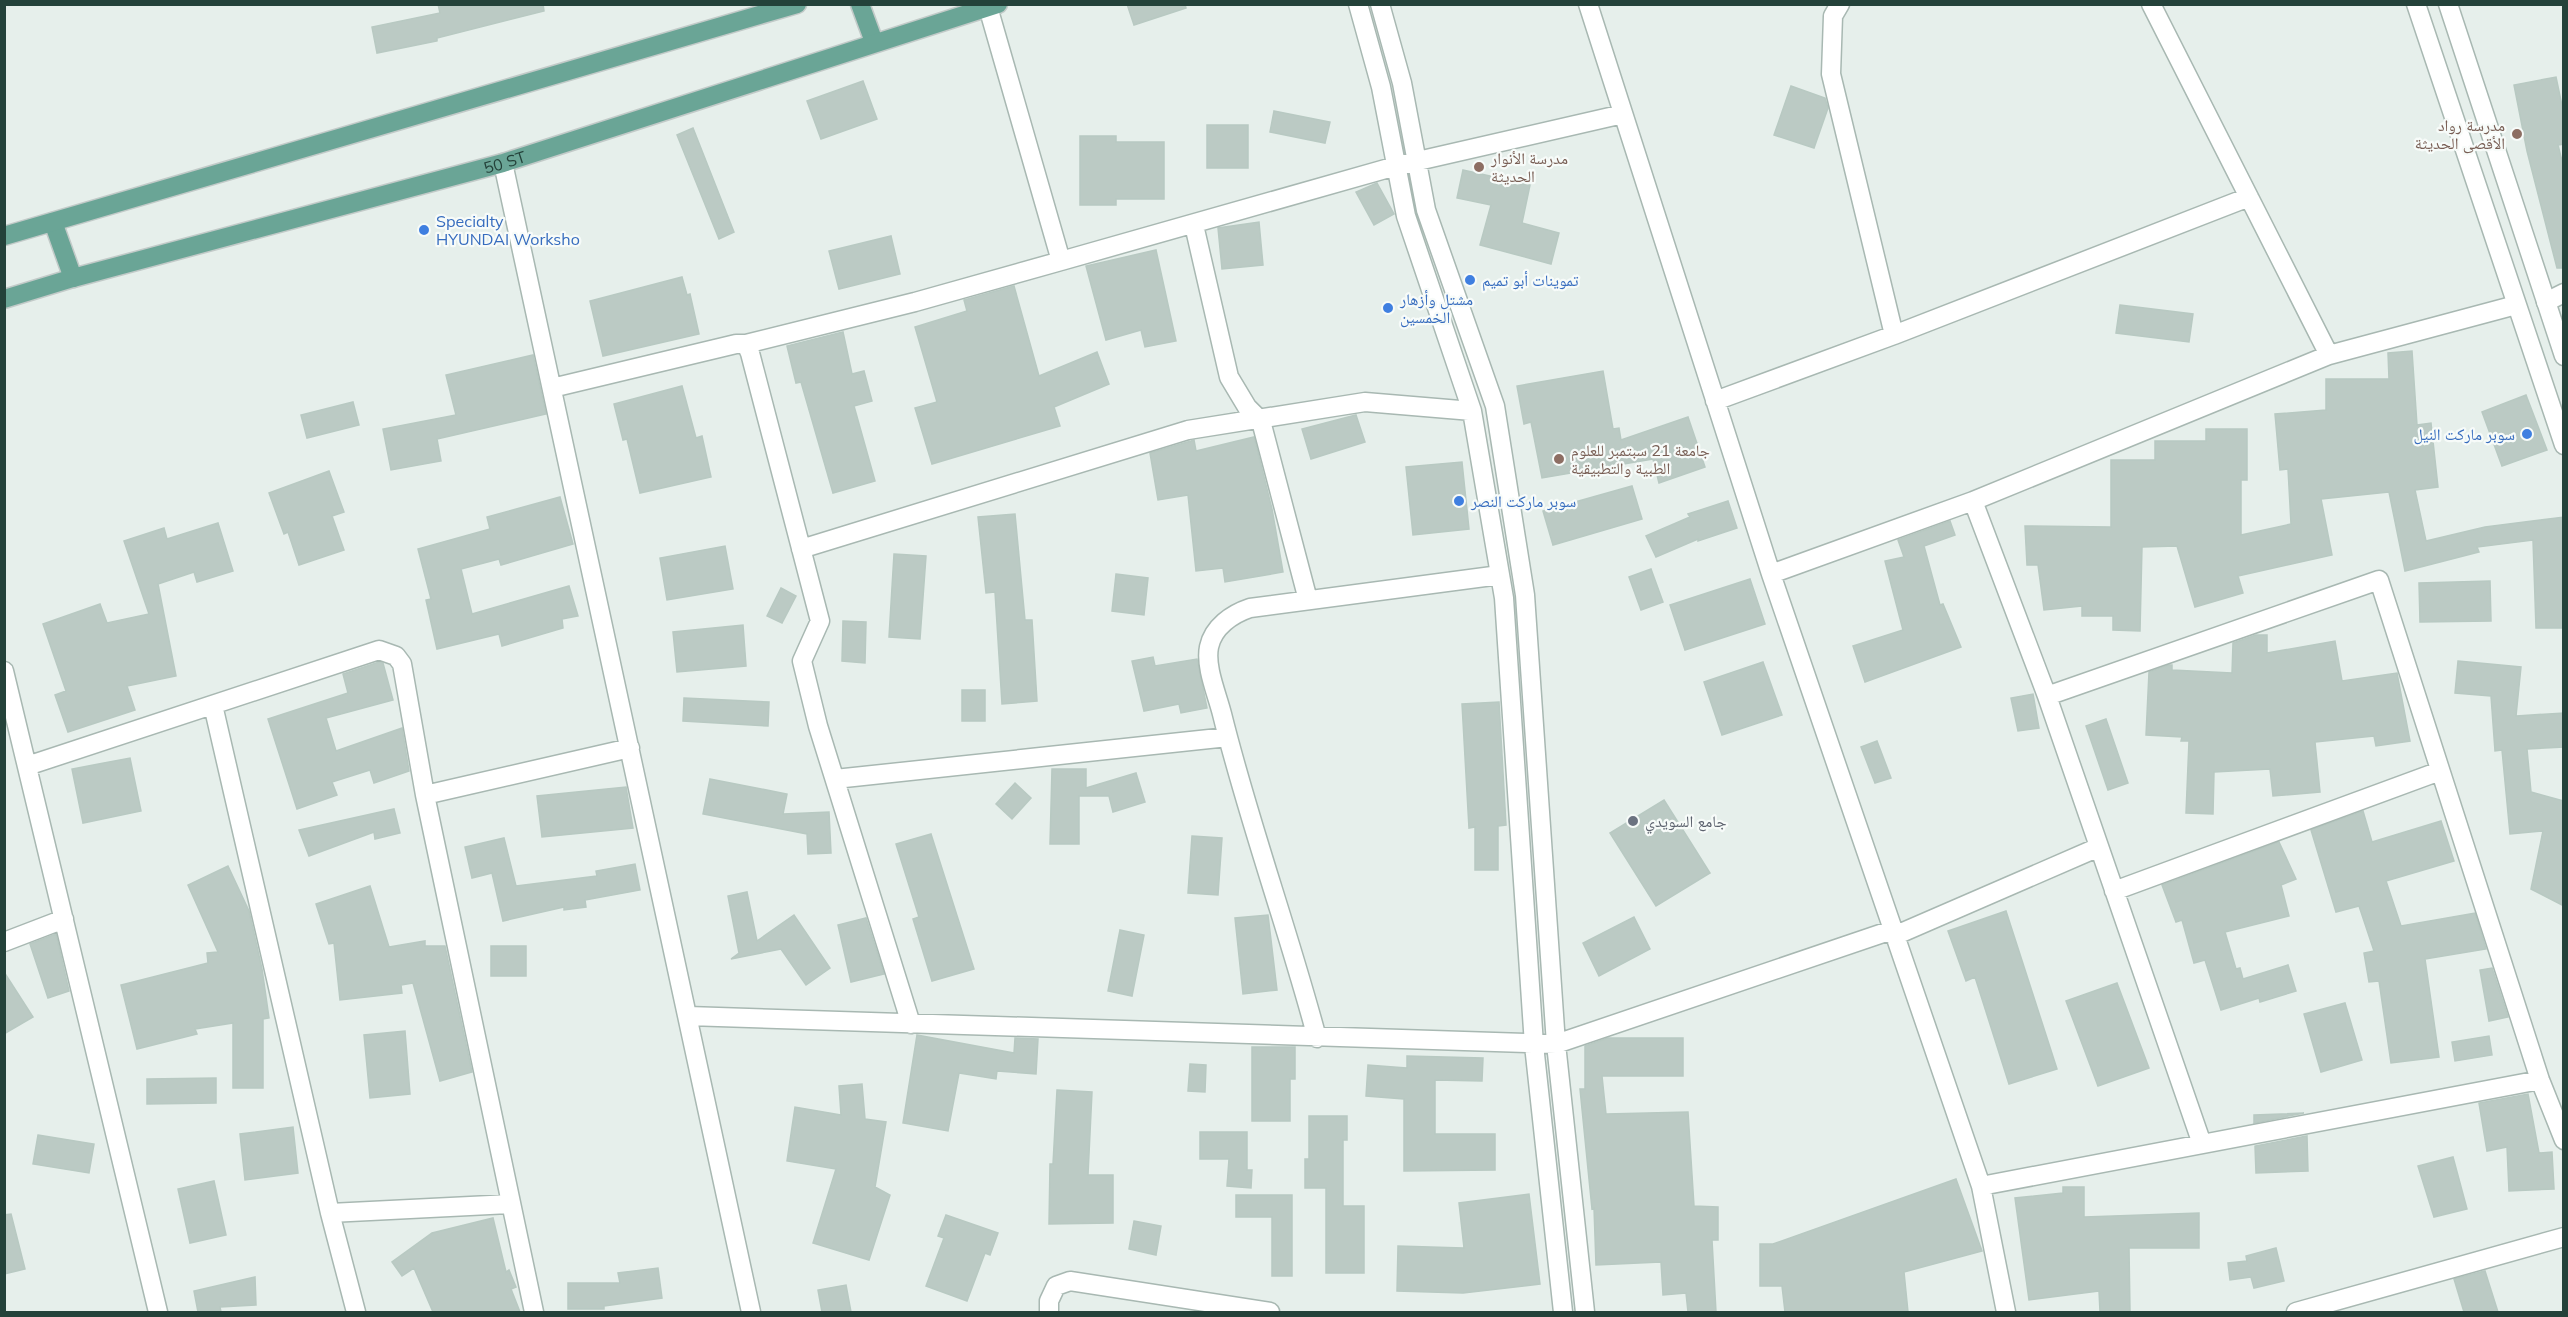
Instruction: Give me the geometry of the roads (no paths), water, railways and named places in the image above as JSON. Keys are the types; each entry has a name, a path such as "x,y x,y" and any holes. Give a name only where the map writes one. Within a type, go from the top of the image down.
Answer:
{"main road":[{"path":"4,236 797,4"},
{"path":"860,4 874,42"},
{"name":"50 ST","path":"4,299 73,278 503,163 874,42 993,6"},
{"path":"53,222 73,278"}],"street":[{"path":"1358,4 1381,87 1406,216 1472,411 1500,575 1522,840 1534,1045 1563,1312"},
{"path":"1380,4 1402,83 1426,210 1495,406 1523,583 1556,1044 1585,1312"},
{"path":"1588,4 1771,574 1981,1186 2006,1312"},
{"path":"1840,4 1833,16 1831,74 1894,335"},
{"path":"2151,4 2329,355"},
{"path":"2416,4 2563,444"},
{"path":"2448,4 2564,356"},
{"path":"993,6 1060,261"},
{"path":"552,388 736,344 746,344 915,302 1194,225 1396,166 1623,114"},
{"path":"503,163 751,1312"},
{"path":"1715,401 1894,335 2249,197"},
{"path":"1194,225 1229,377 1247,407 1261,421 1308,600"},
{"path":"2546,302 2564,293"},
{"path":"1771,574 1973,501 2329,355 2516,305"},
{"path":"746,344 820,621 816,635 806,648 802,661 835,779 911,1024"},
{"path":"801,549 1188,430 1261,421 1365,402 1472,411"},
{"path":"1973,501 2047,696 2202,1144"},
{"path":"1317,1038 1290,937 1228,737 1209,659 1213,637 1227,619 1250,608 1500,575"},
{"path":"2047,696 2379,580 2540,1080 2564,1140"},
{"path":"27,766 379,650 396,656 402,664 425,795 534,1312"},
{"path":"4,671 158,1312"},
{"path":"213,705 330,1213 356,1312"},
{"path":"835,779 1228,737"},
{"path":"425,795 630,748"},
{"path":"2114,891 2440,771"},
{"path":"688,1016 1556,1044 1893,933 2099,847"},
{"path":"4,942 64,919"},
{"path":"1981,1186 2540,1080"},
{"path":"330,1213 511,1204"},
{"path":"2296,1312 2564,1237"},
{"path":"1049,1312 1049,1301 1056,1286 1070,1281 1083,1281 1270,1312"}],"place":[{"name":"مدرسة رواد الأقصى الحديثة","path":"2517,134"},
{"name":"مدرسة الأنوار الحديثة","path":"1479,167"},
{"name":"Specialty HYUNDAI Worksho","path":"424,230"},
{"name":"تموينات أبو تميم","path":"1470,280"},
{"name":"مشتل وأزهار الخمسين","path":"1388,308"},
{"name":"سوبر ماركت النيل","path":"2527,434"},
{"name":"جامعة 21 سبتمبر للعلوم الطبية والتطبيقية","path":"1559,459"},
{"name":"سوبر ماركت النصر","path":"1459,501"},
{"name":"جامع السويدي","path":"1633,821"}]}
